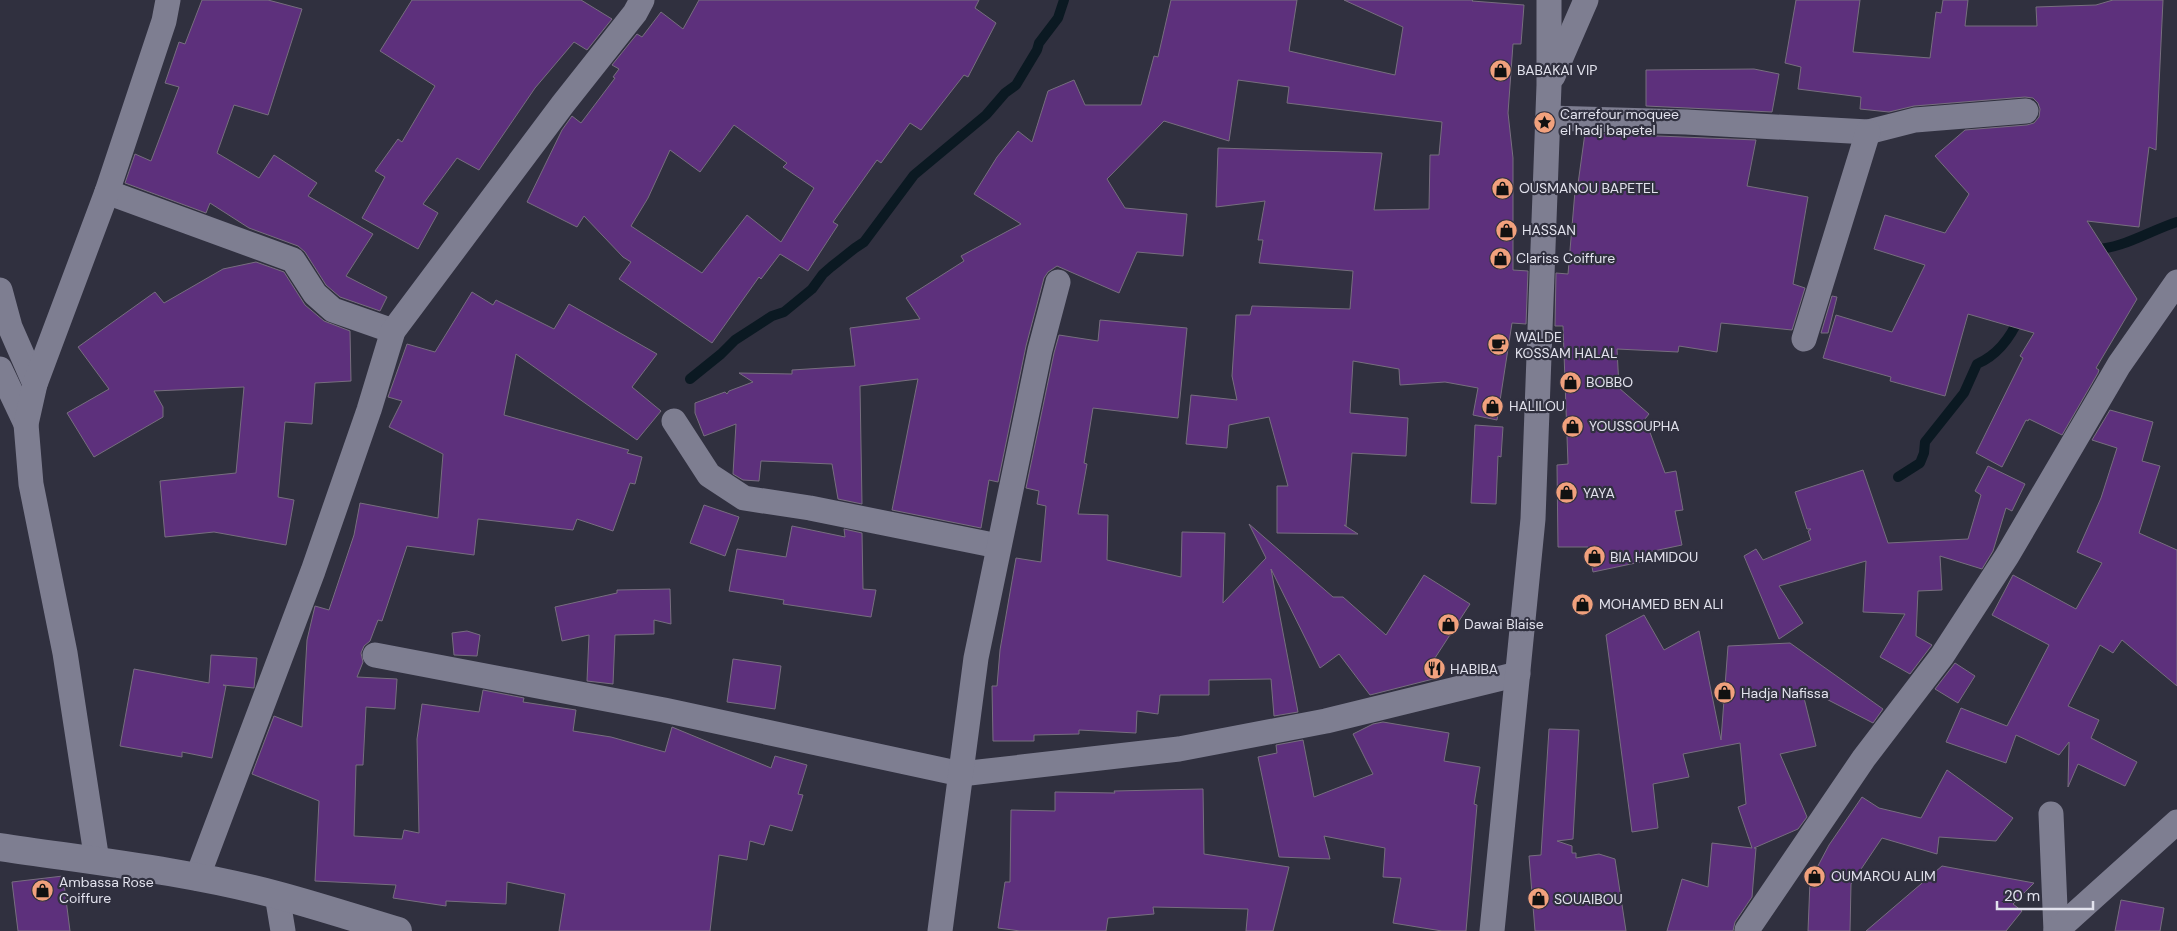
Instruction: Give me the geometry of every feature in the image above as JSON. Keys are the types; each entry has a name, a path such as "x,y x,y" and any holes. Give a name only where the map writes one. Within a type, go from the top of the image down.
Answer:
{"street":[{"path":"97,862 65,652 31,484 26,424 35,384 68,289 106,192 164,21 168,0"},
{"path":"197,878 314,571 369,410 393,331 563,104 635,13 642,0"},
{"path":"1492,931 1533,519 1548,118 1549,0"},
{"path":"1549,85 1586,0"},
{"path":"1548,118 1686,122 1868,132 1915,120 2026,111"},
{"path":"1804,339 1868,132"},
{"path":"106,192 294,260 315,294 334,310 393,331"},
{"path":"940,931 976,658 1040,350 1058,282"},
{"path":"1747,930 1864,758 1942,656 2008,556 2120,365 2177,282"},
{"path":"0,290 10,327 35,384"},
{"path":"0,369 26,424"},
{"path":"674,421 709,475 744,498 810,508 998,546"},
{"path":"375,655 664,710 961,774 1179,749 1326,721 1518,674"},
{"path":"2052,814 2056,931"},
{"path":"2056,931 2177,822"},
{"path":"0,848 197,878 276,895 398,931"},
{"path":"276,895 283,931"}],"building":[{"path":"202,0 268,0 302,9 268,115 234,105 217,153 259,178 274,155 317,183 308,196 373,234 346,276 387,297 380,311 340,297 326,285 305,252 298,246 249,228 210,203 206,213 125,183 135,154 151,161 179,87 165,83 179,42 185,44"},
{"path":"412,0 581,0 612,19 587,50 574,42 535,88 479,170 457,158 423,204 438,213 418,249 362,218 385,177 375,171 398,139 402,142 435,86 380,51"},
{"path":"699,0 979,0 975,8 996,23 968,77 964,75 921,130 910,123 881,163 877,160 833,222 838,225 808,271 780,254 761,279 759,277 712,343 619,279 631,262 623,257 584,216 577,227 527,202 562,130 572,116 581,123 615,78 613,77 619,69 612,65 637,34 642,37 661,12 683,29","holes":["734,125 787,163 783,167 814,188 781,242 747,215 702,273 631,226 648,198 670,150 700,172"]},
{"path":"1171,0 1297,0 1289,51 1395,75 1403,27 1344,0 1473,0 1524,5 1521,44 1513,44 1508,113 1513,158 1513,270 1528,271 1526,324 1512,323 1497,420 1473,415 1478,388 1445,382 1400,385 1399,369 1353,361 1350,413 1408,418 1406,456 1352,453 1346,526 1344,525 1358,534 1277,533 1277,486 1288,486 1269,417 1229,425 1227,448 1186,444 1191,395 1237,400 1232,376 1236,315 1250,315 1252,306 1350,309 1353,271 1259,263 1263,240 1258,240 1265,201 1216,207 1218,148 1382,153 1374,210 1429,209 1430,155 1439,155 1442,122 1287,103 1289,87 1238,80 1229,141 1164,121 1107,179 1125,208 1187,214 1183,256 1137,252 1119,293 1057,266 1048,272 1044,278 1026,346 998,482 989,480 981,528 892,510 918,379 860,386 862,504 838,499 832,464 761,461 759,481 743,480 733,474 736,424 704,436 695,413 695,403 725,392 727,394 729,391 753,382 739,373 792,374 792,370 855,366 850,328 920,319 906,298 964,261 961,256 1021,224 974,194 997,157 1018,131 1032,142 1048,91 1074,80 1085,105 1141,105 1154,56 1158,57"},
{"path":"1796,0 1860,0 1853,52 1930,58 1936,12 1941,13 1943,0 1968,0 1965,26 2037,26 2036,7 2096,5 2113,0 2163,0 2156,150 2149,147 2139,227 2087,221 2137,299 2096,368 2099,370 2098,373 2062,435 2029,419 2028,421 2026,420 2002,467 1976,453 2023,358 2020,356 2034,333 1968,314 1945,396 1890,381 1891,377 1823,358 1836,315 1892,332 1925,265 1874,249 1885,215 1945,233 1969,194 1935,156 1965,130 2034,123 2039,117 2040,109 2038,103 2033,98 2025,97 1914,106 1889,112 1860,109 1861,97 1798,89 1801,67 1785,63"},
{"path":"1754,69 1779,74 1772,112 1646,106 1646,70"},
{"path":"1585,133 1756,140 1747,186 1808,197 1793,284 1805,288 1792,330 1721,323 1717,352 1679,346 1678,352 1617,349 1619,388 1649,414 1645,419 1665,473 1676,471 1683,510 1675,511 1682,545 1649,552 1650,560 1593,572 1588,547 1558,547 1557,465 1568,464 1563,326 1555,326 1556,273 1568,274 1575,191 1577,191"},
{"path":"256,262 284,272 305,305 324,321 350,331 351,381 315,383 312,424 285,422 278,497 294,500 286,545 214,532 165,537 160,481 236,473 244,387 154,391 163,407 163,417 94,457 67,413 109,389 78,347 155,292 164,303 223,269"},
{"path":"472,292 493,305 496,300 554,329 569,304 657,354 632,387 661,411 637,440 516,354 504,415 629,450 627,453 642,457 635,484 630,483 613,531 577,519 573,530 478,519 474,555 407,546 382,621 378,620 370,641 364,646 361,653 363,662 357,677 397,679 395,709 366,707 363,765 356,765 354,836 402,839 404,830 419,833 417,739 422,704 479,712 483,690 524,698 523,702 576,710 573,731 611,737 665,752 672,727 771,768 775,756 807,765 798,794 803,795 792,831 770,825 764,845 750,841 747,860 719,855 710,931 559,931 565,894 507,882 506,904 446,901 446,906 393,898 396,885 315,881 319,801 252,774 274,716 302,727 307,640 315,606 329,610 354,535 360,503 438,518 443,454 389,427 402,401 388,397 407,344 435,352"},
{"path":"1832,296 1837,297 1828,333 1821,333"},
{"path":"1100,320 1187,328 1178,418 1093,408 1084,463 1087,464 1078,514 1108,515 1107,560 1181,577 1182,532 1225,533 1223,603 1266,558 1249,524 1333,597 1343,597 1386,635 1424,575 1470,604 1433,661 1441,677 1370,695 1339,654 1320,668 1271,569 1298,712 1274,716 1271,679 1209,680 1209,695 1160,695 1158,714 1137,711 1136,733 1079,730 1079,734 1034,735 1034,741 993,741 992,686 997,686 1000,650 1016,558 1041,562 1046,506 1037,504 1039,491 1026,488 1054,353 1059,335 1098,341"},
{"path":"2110,410 2153,422 2142,461 2160,466 2139,533 2177,550 2177,686 2122,640 2113,653 2100,645 2068,706 2099,720 2091,738 2137,762 2125,786 2078,764 2068,787 2069,742 2059,755 2016,735 2006,763 1946,742 1961,708 2007,726 2049,645 1992,615 2013,575 2076,609 2102,563 2077,552 2101,498 2117,448 2092,440"},
{"path":"1475,425 1503,427 1501,457 1498,456 1496,504 1471,503"},
{"path":"1988,466 2025,484 2012,511 2006,508 1993,551 1982,569 1940,556 1942,590 1918,591 1916,636 1932,645 1910,674 1880,657 1905,614 1863,612 1866,561 1779,586 1803,623 1779,639 1744,556 1756,549 1763,560 1811,540 1808,531 1811,529 1807,529 1795,492 1863,470 1888,543 1968,539 1981,495 1975,491"},
{"path":"704,505 739,517 725,556 690,543"},
{"path":"792,526 845,537 844,529 862,533 863,589 876,590 871,617 783,604 784,600 729,591 737,549 786,557"},
{"path":"670,589 671,624 654,620 654,634 615,635 613,684 587,681 589,635 562,641 555,607 617,593 617,590"},
{"path":"1644,615 1664,650 1699,631 1721,740 1728,646 1790,643 1883,709 1873,723 1801,686 1816,746 1780,754 1807,817 1798,829 1754,848 1756,848 1752,897 1735,922 1733,931 1667,931 1682,879 1708,887 1712,843 1752,848 1738,807 1746,804 1740,743 1683,754 1689,777 1653,784 1658,828 1632,832 1606,635"},
{"path":"467,631 480,635 477,656 454,655 452,633"},
{"path":"211,655 257,658 254,688 223,685 226,686 212,758 182,752 182,757 120,746 134,669 209,683"},
{"path":"733,659 781,666 775,709 727,702"},
{"path":"1955,663 1975,676 1958,703 1935,689"},
{"path":"1383,722 1449,733 1444,761 1480,767 1474,804 1477,805 1466,931 1442,931 1393,923 1401,878 1383,877 1385,848 1324,836 1330,859 1279,857 1258,757 1277,753 1276,745 1303,740 1314,797 1373,774 1353,734 1373,724"},
{"path":"1549,729 1579,730 1573,839 1557,841 1572,846 1572,853 1576,853 1576,858 1599,854 1615,859 1626,931 1535,931 1529,856 1541,855"},
{"path":"1947,770 2013,818 1996,841 1939,837 1937,854 1882,838 1851,884 1850,931 1808,931 1810,881 1829,845 1862,797 1879,808 1921,818"},
{"path":"1203,789 1204,854 1289,867 1273,931 1246,931 1248,909 1153,907 1154,914 1108,918 1106,931 1020,931 998,928 1005,882 1010,882 1011,810 1055,811 1055,792 1115,793 1114,791"},
{"path":"1942,866 2034,883 2013,904 2022,911 2006,931 1866,931"},
{"path":"63,876 70,931 18,931 12,882"},
{"path":"2121,900 2164,908 2160,931 2115,931"}],"waterway":[{"path":"690,379 735,340 772,316 784,312 812,289 823,274 864,242 914,175 986,115 1005,93 1016,85 1037,50 1039,43 1058,18 1064,0"},
{"path":"2094,249 2125,243 2177,222"},
{"path":"1898,477 1920,463 1924,453 1925,442 1964,393 1977,364 1991,356 2003,344 2020,316"}],"place":[{"name":"BABAKAI VIP","path":"1501,70"},
{"name":"Carrefour moquee el hadj bapetel","path":"1544,122"},
{"name":"OUSMANOU BAPETEL","path":"1503,188"},
{"name":"HASSAN","path":"1506,230"},
{"name":"Clariss Coiffure","path":"1500,258"},
{"name":"WALDE KOSSAM HALAL","path":"1499,345"},
{"name":"BOBBO","path":"1570,382"},
{"name":"HALILOU","path":"1493,406"},
{"name":"YOUSSOUPHA","path":"1573,426"},
{"name":"YAYA","path":"1567,493"},
{"name":"BIA HAMIDOU","path":"1594,557"},
{"name":"MOHAMED BEN ALI","path":"1583,604"},
{"name":"Dawai Blaise","path":"1448,624"},
{"name":"HABIBA","path":"1434,669"},
{"name":"Hadja Nafissa","path":"1725,693"},
{"name":"OUMAROU ALIM","path":"1815,876"},
{"name":"Ambassa Rose Coiffure","path":"43,890"},
{"name":"SOUAIBOU","path":"1538,899"}]}
